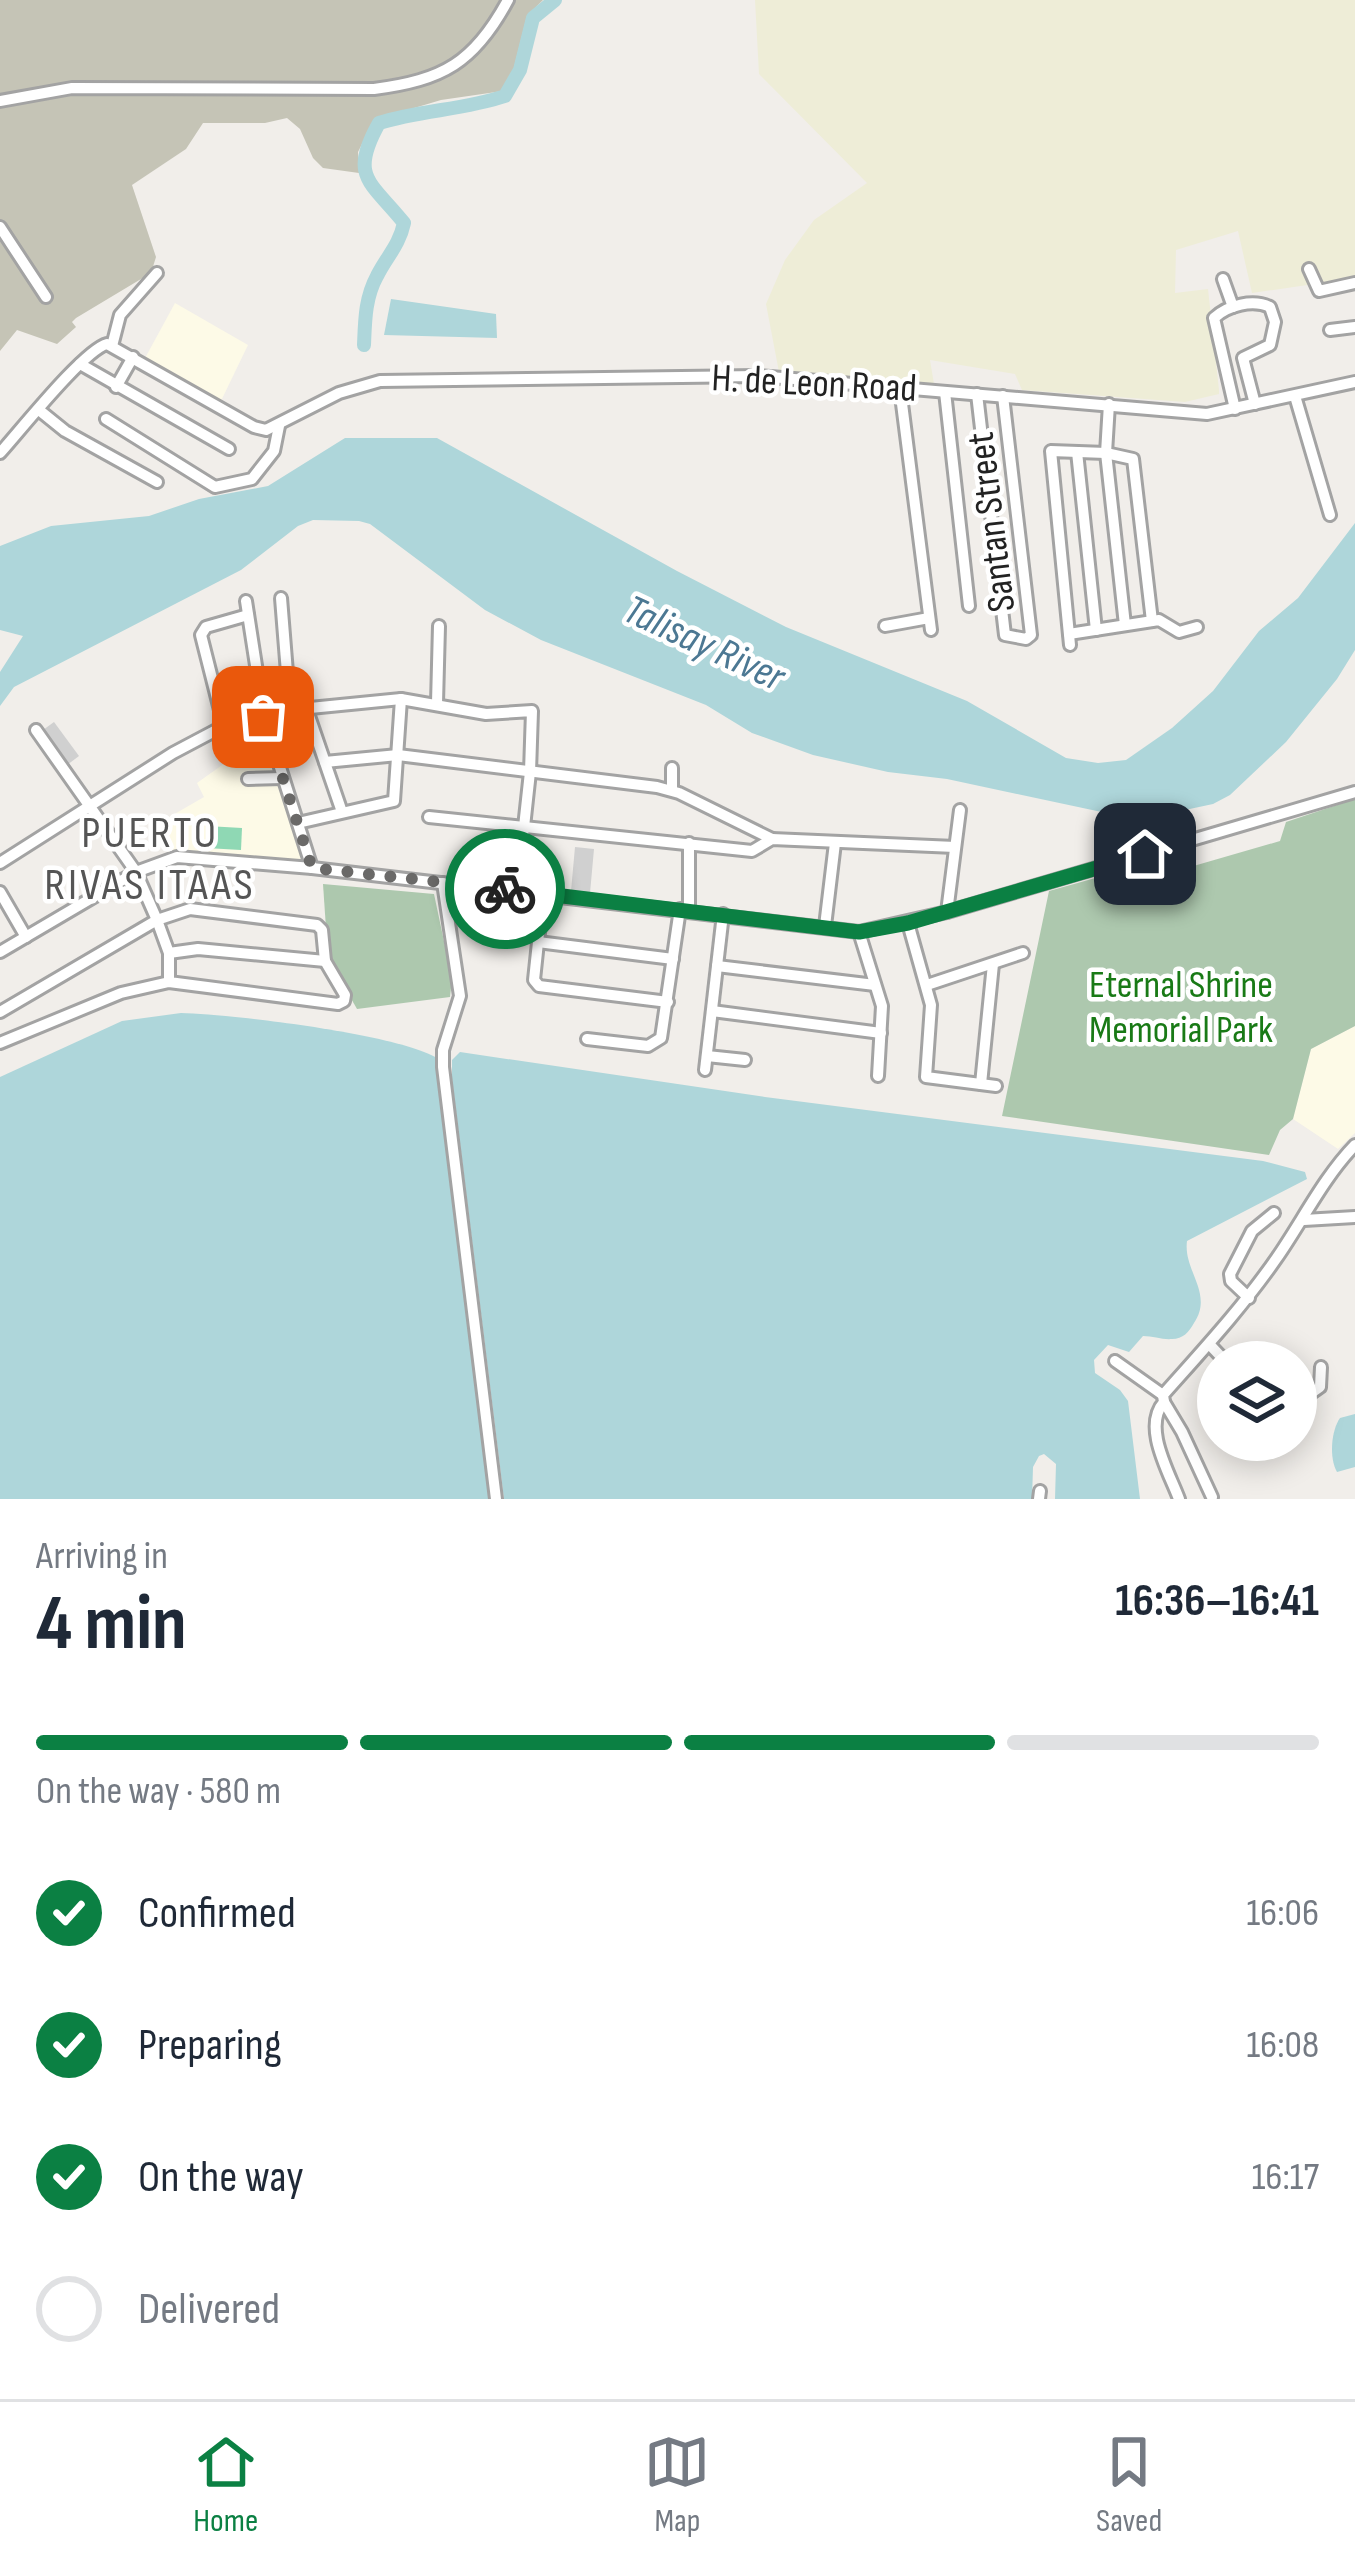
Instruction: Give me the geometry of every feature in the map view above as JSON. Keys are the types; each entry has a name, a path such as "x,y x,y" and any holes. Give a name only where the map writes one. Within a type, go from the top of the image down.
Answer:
{"street":[{"path":"0,100 72,88 374,89 412,84 445,74 472,53 508,0"},
{"path":"0,227 46,297"},
{"path":"1309,269 1318,291 1355,283"},
{"path":"112,346 121,315 157,273"},
{"path":"1223,279 1233,307"},
{"path":"1223,363 1270,345 1274,314 1270,307 1258,302 1233,307 1214,318 1223,363 1235,409"},
{"path":"1330,330 1355,327"},
{"path":"0,453 98,345 133,357 254,428 279,426 274,451 252,479 215,487 106,419"},
{"path":"116,387 133,357"},
{"path":"1243,358 1255,404"},
{"path":"80,364 229,449"},
{"name":"H. de Leon Road","path":"279,426 339,393 380,381 758,376 1207,414 1355,382"},
{"path":"885,626 930,624 900,388"},
{"path":"945,392 968,606"},
{"name":"Santan Street","path":"977,394 1004,635 1019,638 1031,635 1003,396"},
{"path":"1294,396 1330,515"},
{"path":"1109,404 1106,452 1125,625"},
{"path":"39,410 65,431 157,482"},
{"path":"119,461 132,436"},
{"path":"1152,621 1133,459 1106,452 1050,452 1070,639 1096,629 1162,620 1179,632 1198,627"},
{"path":"1077,452 1096,629"},
{"path":"281,598 290,710"},
{"path":"246,601 263,717 312,868"},
{"path":"224,726 201,635 206,627 248,616"},
{"path":"437,704 439,626"},
{"path":"298,823 394,801 401,699"},
{"path":"0,863 224,726 290,710 401,699 486,714 530,709 534,717 517,891"},
{"path":"307,710 341,812"},
{"path":"36,730 136,872 169,953 170,982"},
{"path":"325,762 398,754 672,790 772,839 955,848"},
{"path":"672,768 672,790"},
{"path":"248,779 282,778"},
{"path":"0,952 136,872 177,857 312,868 859,932 908,923 1355,792"},
{"path":"946,912 960,810"},
{"path":"429,817 752,851 772,839"},
{"path":"587,1039 656,1044 661,1038 684,909 689,843"},
{"path":"825,926 836,843"},
{"path":"442,883 460,996 443,1050 443,1067 496,1499"},
{"path":"0,892 26,937"},
{"path":"543,895 534,980 539,986 668,1001"},
{"path":"0,1012 157,920 190,909 310,922 322,930 325,962 345,994 338,1004 170,982 121,993 0,1043"},
{"path":"705,1070 723,914"},
{"path":"908,923 927,985 931,1028 926,1077 995,1086"},
{"path":"859,932 882,1006 878,1076"},
{"path":"538,941 673,958"},
{"path":"169,953 198,949 325,962"},
{"path":"927,985 1023,953"},
{"path":"981,1084 993,964"},
{"path":"717,967 875,985"},
{"path":"712,1011 881,1033"},
{"path":"707,1056 745,1060"},
{"path":"1213,1341 1249,1298 1336,1165 1355,1145"},
{"path":"1249,1298 1230,1274 1252,1231 1274,1213"},
{"path":"1304,1220 1355,1217"},
{"path":"1115,1360 1163,1399 1212,1496"},
{"path":"1179,1499 1155,1427 1156,1411 1197,1360"},
{"path":"1317,1389 1321,1367"}],"shaded area":[{"path":"0,0 543,0 527,16 503,91 441,100 374,120 358,152 359,173 323,168 300,129 287,118 265,123 203,123 186,149 132,185 156,257 151,273 76,318 72,322 76,327 57,344 17,330 0,351"},
{"path":"175,303 248,345 220,403 144,360"},
{"path":"54,722 79,756 67,765 43,730"},
{"path":"267,743 307,863 169,854 152,827 204,797 197,783 239,753"},
{"path":"575,847 594,849 590,893 571,891"},
{"path":"1355,1026 1355,1133 1338,1149 1293,1119 1311,1049"}],"green space":[{"path":"755,0 1355,0 1355,278 1252,293 1238,231 1176,250 1175,293 1208,289 1219,390 1219,394 1185,402 1022,390 1015,374 930,360 934,384 779,372 766,304 785,260 814,220 867,183 759,74"},
{"name":"Eternal Shrine Memorial Park","path":"1355,799 1355,1026 1311,1049 1293,1119 1280,1130 1269,1155 1002,1116 1049,891 1156,861 1159,876 1280,841 1286,822"},
{"path":"207,826 242,828 241,850 206,848"},
{"path":"323,884 434,894 452,979 450,997 357,1009 328,958"}],"water":[{"path":"391,299 496,314 497,338 384,335"},
{"name":"Talisay River","path":"345,438 437,438 786,627 967,701 1066,758 1098,763 1126,760 1172,728 1213,691 1259,631 1298,598 1355,523 1355,650 1286,742 1230,795 1213,804 1171,813 1125,817 947,779 888,772 813,755 752,733 706,705 541,640 485,610 370,524 313,520 298,526 241,570 14,687 0,706 0,672 23,636 0,630 0,546 51,526 149,516 199,499 268,486"},
{"path":"181,1013 352,1033 437,1058 490,1499 0,1499 0,1077 122,1021"},
{"path":"460,1052 1263,1161 1305,1172 1307,1179 1187,1241 1201,1302 1185,1334 1169,1339 1143,1336 1129,1352 1108,1345 1094,1360 1095,1373 1128,1401 1140,1499 1055,1499 1056,1464 1044,1454 1033,1467 1032,1499 504,1499 452,1079 452,1060"},
{"path":"1355,1414 1355,1467 1337,1472 1332,1452 1335,1430 1340,1418"}],"waterway":[{"path":"364,345 370,293 404,223 373,187 365,167 379,123 505,96 520,70 533,18 555,0"}],"way so far":[{"path":"263,717 312,868 505,889"}],"district":[{"name":"PUERTO RIVAS ITAAS","path":"150,859"}],"route":[{"path":"505,889 859,932 908,923 1145,854"}]}
